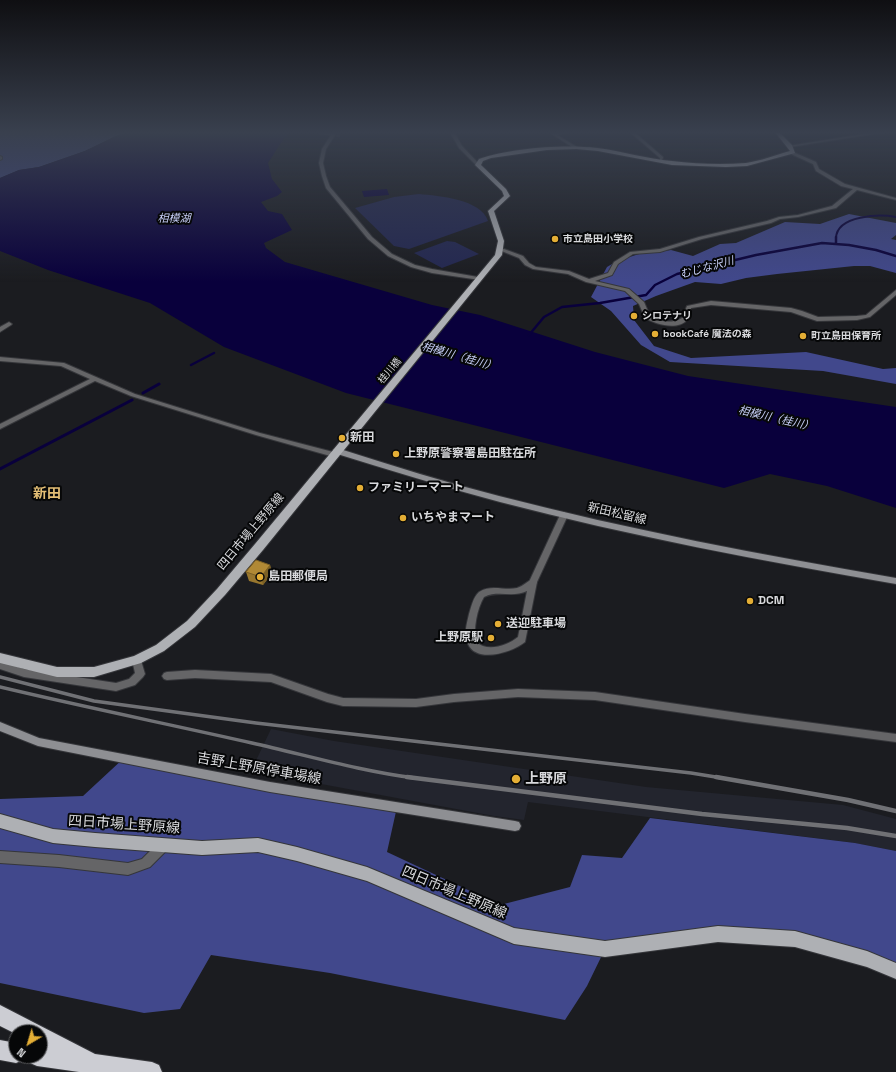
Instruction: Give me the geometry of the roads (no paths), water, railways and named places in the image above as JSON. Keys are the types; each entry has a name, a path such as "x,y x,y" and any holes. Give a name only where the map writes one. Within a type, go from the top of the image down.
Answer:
{"highway":[{"path":"0,1015 17,1024"},
{"path":"48,1040 96,1065"},
{"path":"48,1058 152,1072"}],"main road":[{"path":"478,279 499,256 502,250 496,220 491,211 507,196 495,182"},
{"name":"桂川橋","path":"356,428 478,279"},
{"name":"四日市場上野原線","path":"0,661 57,672 78,673 101,671 137,660 160,648 190,624 259,547 356,428"},
{"name":"新田松留線","path":"336,453 522,505 615,527 731,551 896,581"},
{"name":"吉野上野原停車場線","path":"0,726 38,742 270,787 516,826"},
{"name":"四日市場上野原線","path":"0,821 53,836 202,848 258,845 297,854 367,874 514,936 605,949 718,934 795,939 867,959 896,971"}],"street":[{"path":"326,182 328,187 370,238 390,255 413,266 478,279"},
{"path":"838,182 856,189 896,199"},
{"path":"588,281 610,274 616,263 632,253 660,250 701,238 769,222 779,218 798,216 834,207 856,189"},
{"path":"502,250 521,257 527,264 535,268 569,273 588,281 628,290 642,303 647,317 662,324 672,325 685,319 690,306 711,303 791,310 817,319 857,318 868,316 896,292"},
{"path":"0,330 5,325"},
{"path":"0,360 62,364 133,395 190,414 336,453"},
{"path":"0,427 96,378"},
{"path":"532,582 522,638 519,642 502,650 481,651 472,645 469,639 476,602 481,595 492,591 518,592 527,589 532,582 564,515"},
{"path":"0,661 24,673 116,687 132,682 140,674 137,660"},
{"path":"167,676 195,674 271,678 327,698 343,702 416,703 454,698 518,693 595,696 896,738"},
{"path":"0,857 59,861 128,869 146,863 165,844"}],"water":[{"name":"相模湖","path":"0,182 274,182 282,192 277,196 261,202 268,211 282,214 292,230 264,243 266,248 285,262 432,305 480,315 595,352 688,376 896,407 896,508 827,486 770,474 724,488 346,393 224,347 150,303 48,270 0,251"},
{"path":"387,189 389,195 364,197 362,191"}],"waterway":[{"path":"836,238 838,230 851,220 870,216 896,217"},
{"name":"むじな沢川","path":"836,238 836,244"},
{"name":"むじな沢川","path":"529,335 544,317 562,307 600,303 646,295 655,285 677,274 756,255 822,243 849,245 876,250 896,256"},
{"path":"191,365 214,353"},
{"path":"143,393 159,384"},
{"path":"0,469 132,400"}],"railway":[{"path":"0,677 94,701 256,723 718,777"},
{"path":"0,687 353,767 415,778"},
{"path":"407,777 702,814 847,828 896,836"},
{"path":"718,777 848,800 896,811"}],"place":[{"name":"市立島田小学校","path":"555,239"},
{"name":"シロテナリ","path":"634,316"},
{"name":"bookCafé 魔法の森","path":"655,334"},
{"name":"町立島田保育所","path":"803,336"},
{"name":"新田","path":"342,438"},
{"name":"上野原警察署島田駐在所","path":"396,454"},
{"name":"ファミリーマート","path":"360,488"},
{"name":"いちやまマート","path":"403,518"},
{"name":"島田郵便局","path":"260,577"},
{"name":"DCM","path":"750,601"},
{"name":"送迎駐車場","path":"498,624"},
{"name":"上野原駅","path":"491,638"},
{"name":"上野原","path":"516,779"}],"district":[{"name":"新田","path":"47,494"}],"water label":[{"name":"相模川（桂川）","path":"459,357"},
{"name":"相模川（桂川）","path":"776,419"}]}
